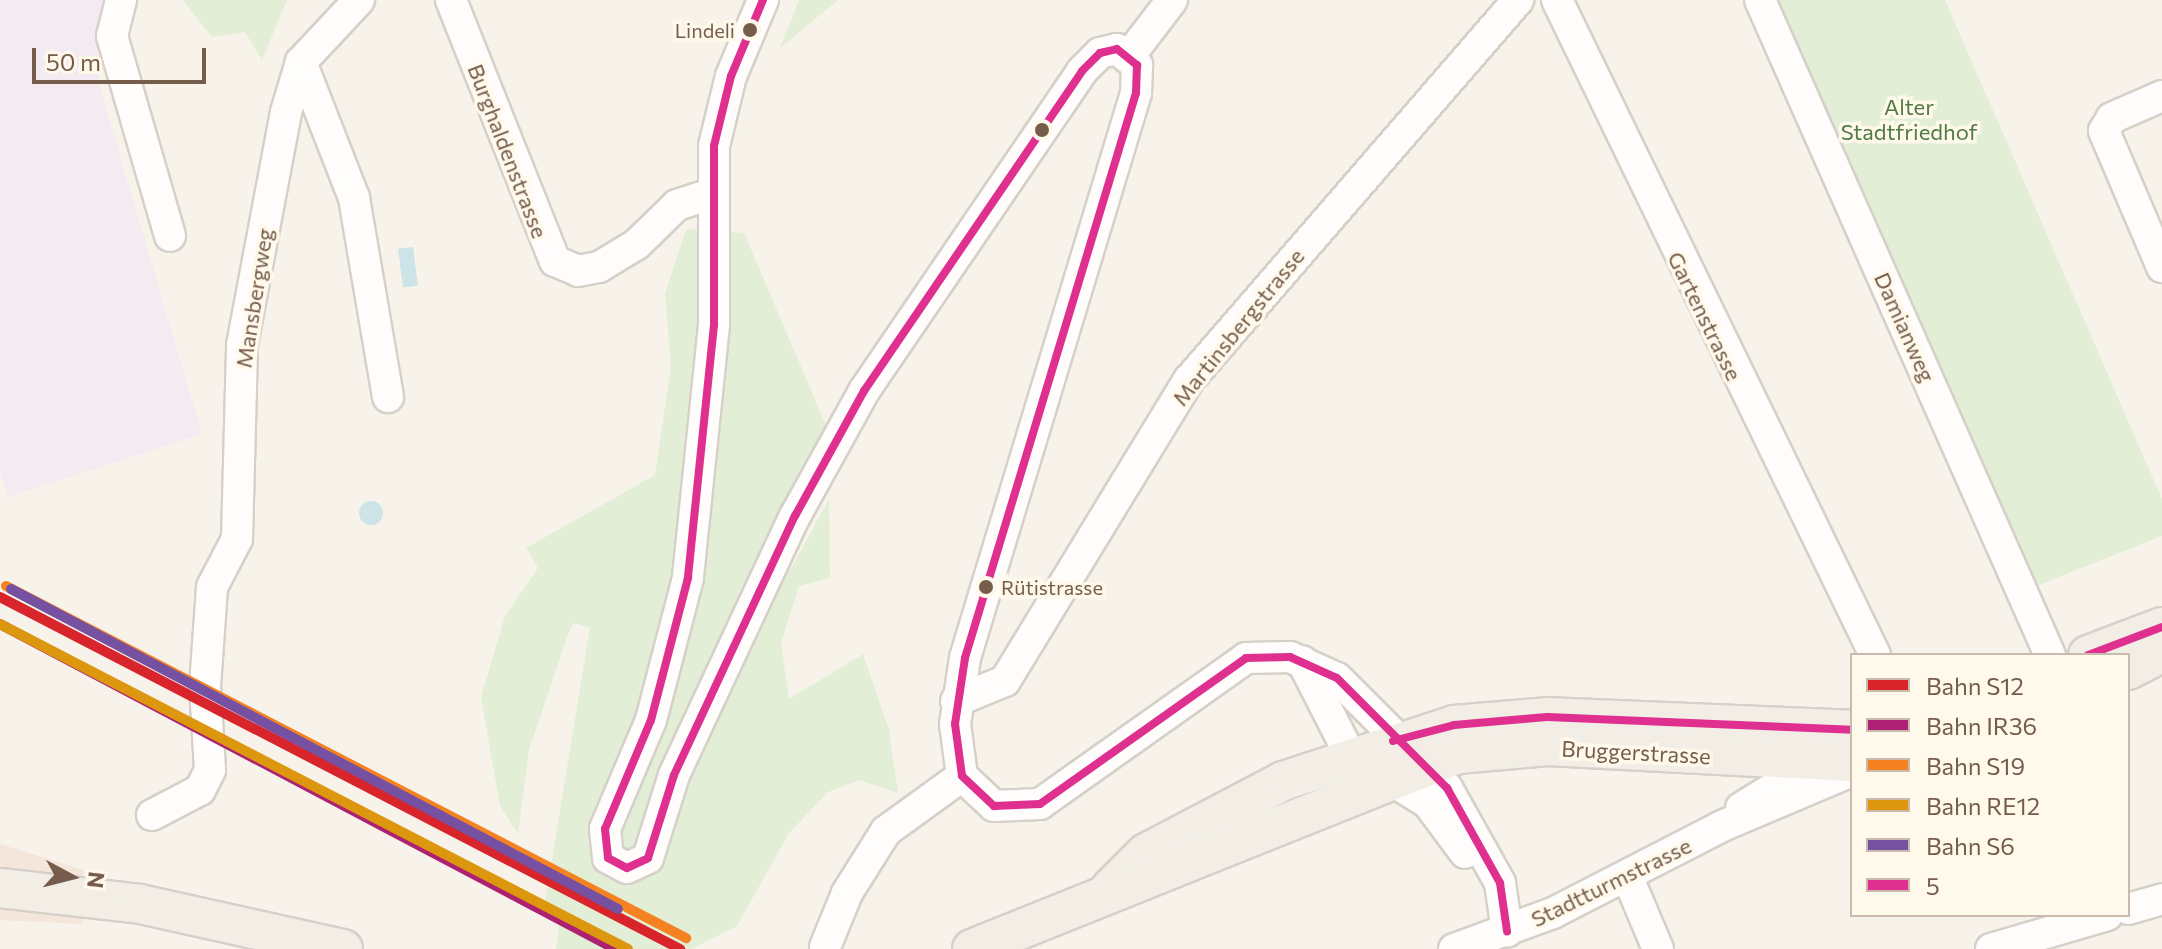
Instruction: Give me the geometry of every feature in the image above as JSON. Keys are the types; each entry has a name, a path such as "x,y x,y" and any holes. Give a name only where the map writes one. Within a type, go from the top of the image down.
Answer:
{"main road":[{"path":"2093,653 2162,627"},
{"path":"2130,669 2162,653"},
{"name":"Bruggerstrasse","path":"1110,889 1146,853 1283,781 1350,755 1401,761 1548,746 1846,747"},
{"name":"Bruggerstrasse","path":"972,949 1110,889 1159,880 1401,761"},
{"path":"0,888 140,904 343,949"}],"street":[{"path":"121,0 112,36 170,236"},
{"path":"359,0 301,62 354,198 388,397"},
{"name":"Burghaldenstrasse","path":"451,0 555,261 578,271 599,267 637,244 677,205 711,194"},
{"path":"763,0 720,108 711,194 713,339 688,578 651,720 603,841 612,862 627,868 648,858 674,775 788,531 878,368 1090,60 1108,50 1130,55"},
{"path":"1172,0 1130,55 1136,93 956,701 962,776 987,804 1030,808 1246,658 1302,661 1353,692 1401,761 1477,834 1509,908 1507,931"},
{"name":"Martinsbergstrasse","path":"956,701 1005,681 1189,380 1518,0"},
{"name":"Damianweg","path":"1760,0 2049,653"},
{"name":"Gartenstrasse","path":"1554,1 1858,641"},
{"name":"Mansbergweg","path":"152,815 200,790 210,770 205,687 212,587 237,539 242,345 301,62"},
{"path":"2162,96 2105,127 2162,267"},
{"path":"1302,661 1350,755"},
{"name":"Stadtturmstrasse","path":"1454,949 1507,931 1628,878 1722,826 1754,797 1846,747"},
{"path":"825,947 847,893 886,831 962,776"},
{"path":"1628,878 1658,949"},
{"path":"2130,908 2162,899"},
{"path":"1991,949 2100,917"}],"shaded area":[{"path":"0,0 103,0 98,82 202,434 8,497 0,472"},
{"path":"0,844 84,870 83,924 0,920"}],"green space":[{"path":"183,0 287,0 262,60 245,32 212,37"},
{"path":"799,0 838,0 780,48"},
{"name":"Alter Stadtfriedhof","path":"1769,0 1945,0 2162,499 2162,536 2031,588"},
{"path":"686,229 744,233 826,425 758,578 792,567 829,499 830,578 799,586 781,643 789,699 863,654 889,730 898,793 859,780 828,792 789,833 737,926 691,949 556,949 560,918 543,914 590,627 573,623 566,640 529,750 518,833 500,806 481,697 505,616 538,568 526,548 655,475 671,366 665,294"}],"water":[{"path":"413,247 418,286 403,288 398,249"},
{"path":"371,501 380,504 383,513 380,522 371,525 362,522 359,513 362,504"}],"rail line":[{"name":"S19","path":"6,586 686,938"},
{"name":"S6","path":"11,589 618,909"},
{"name":"S12","path":"0,597 680,949"},
{"name":"IR36","path":"0,624 615,949"},
{"name":"RE12","path":"0,624 628,949"}],"transit line":[{"name":"5","path":"763,0 731,76 714,146 714,325 688,578 651,720 605,829 608,858 627,868 648,858 674,775 795,516 864,391 1082,71 1100,53 1117,49 1137,65 1136,93 965,658 955,724 962,776 994,806 1040,804 1246,658 1290,657 1337,678 1447,788 1500,883 1507,931"},
{"name":"5","path":"2093,653 2162,627"},
{"name":"5","path":"1393,741 1454,725 1547,717 1850,730"}],"place":[{"name":"Lindeli","path":"750,30"},
{"name":"Rütistrasse","path":"986,587"}]}
